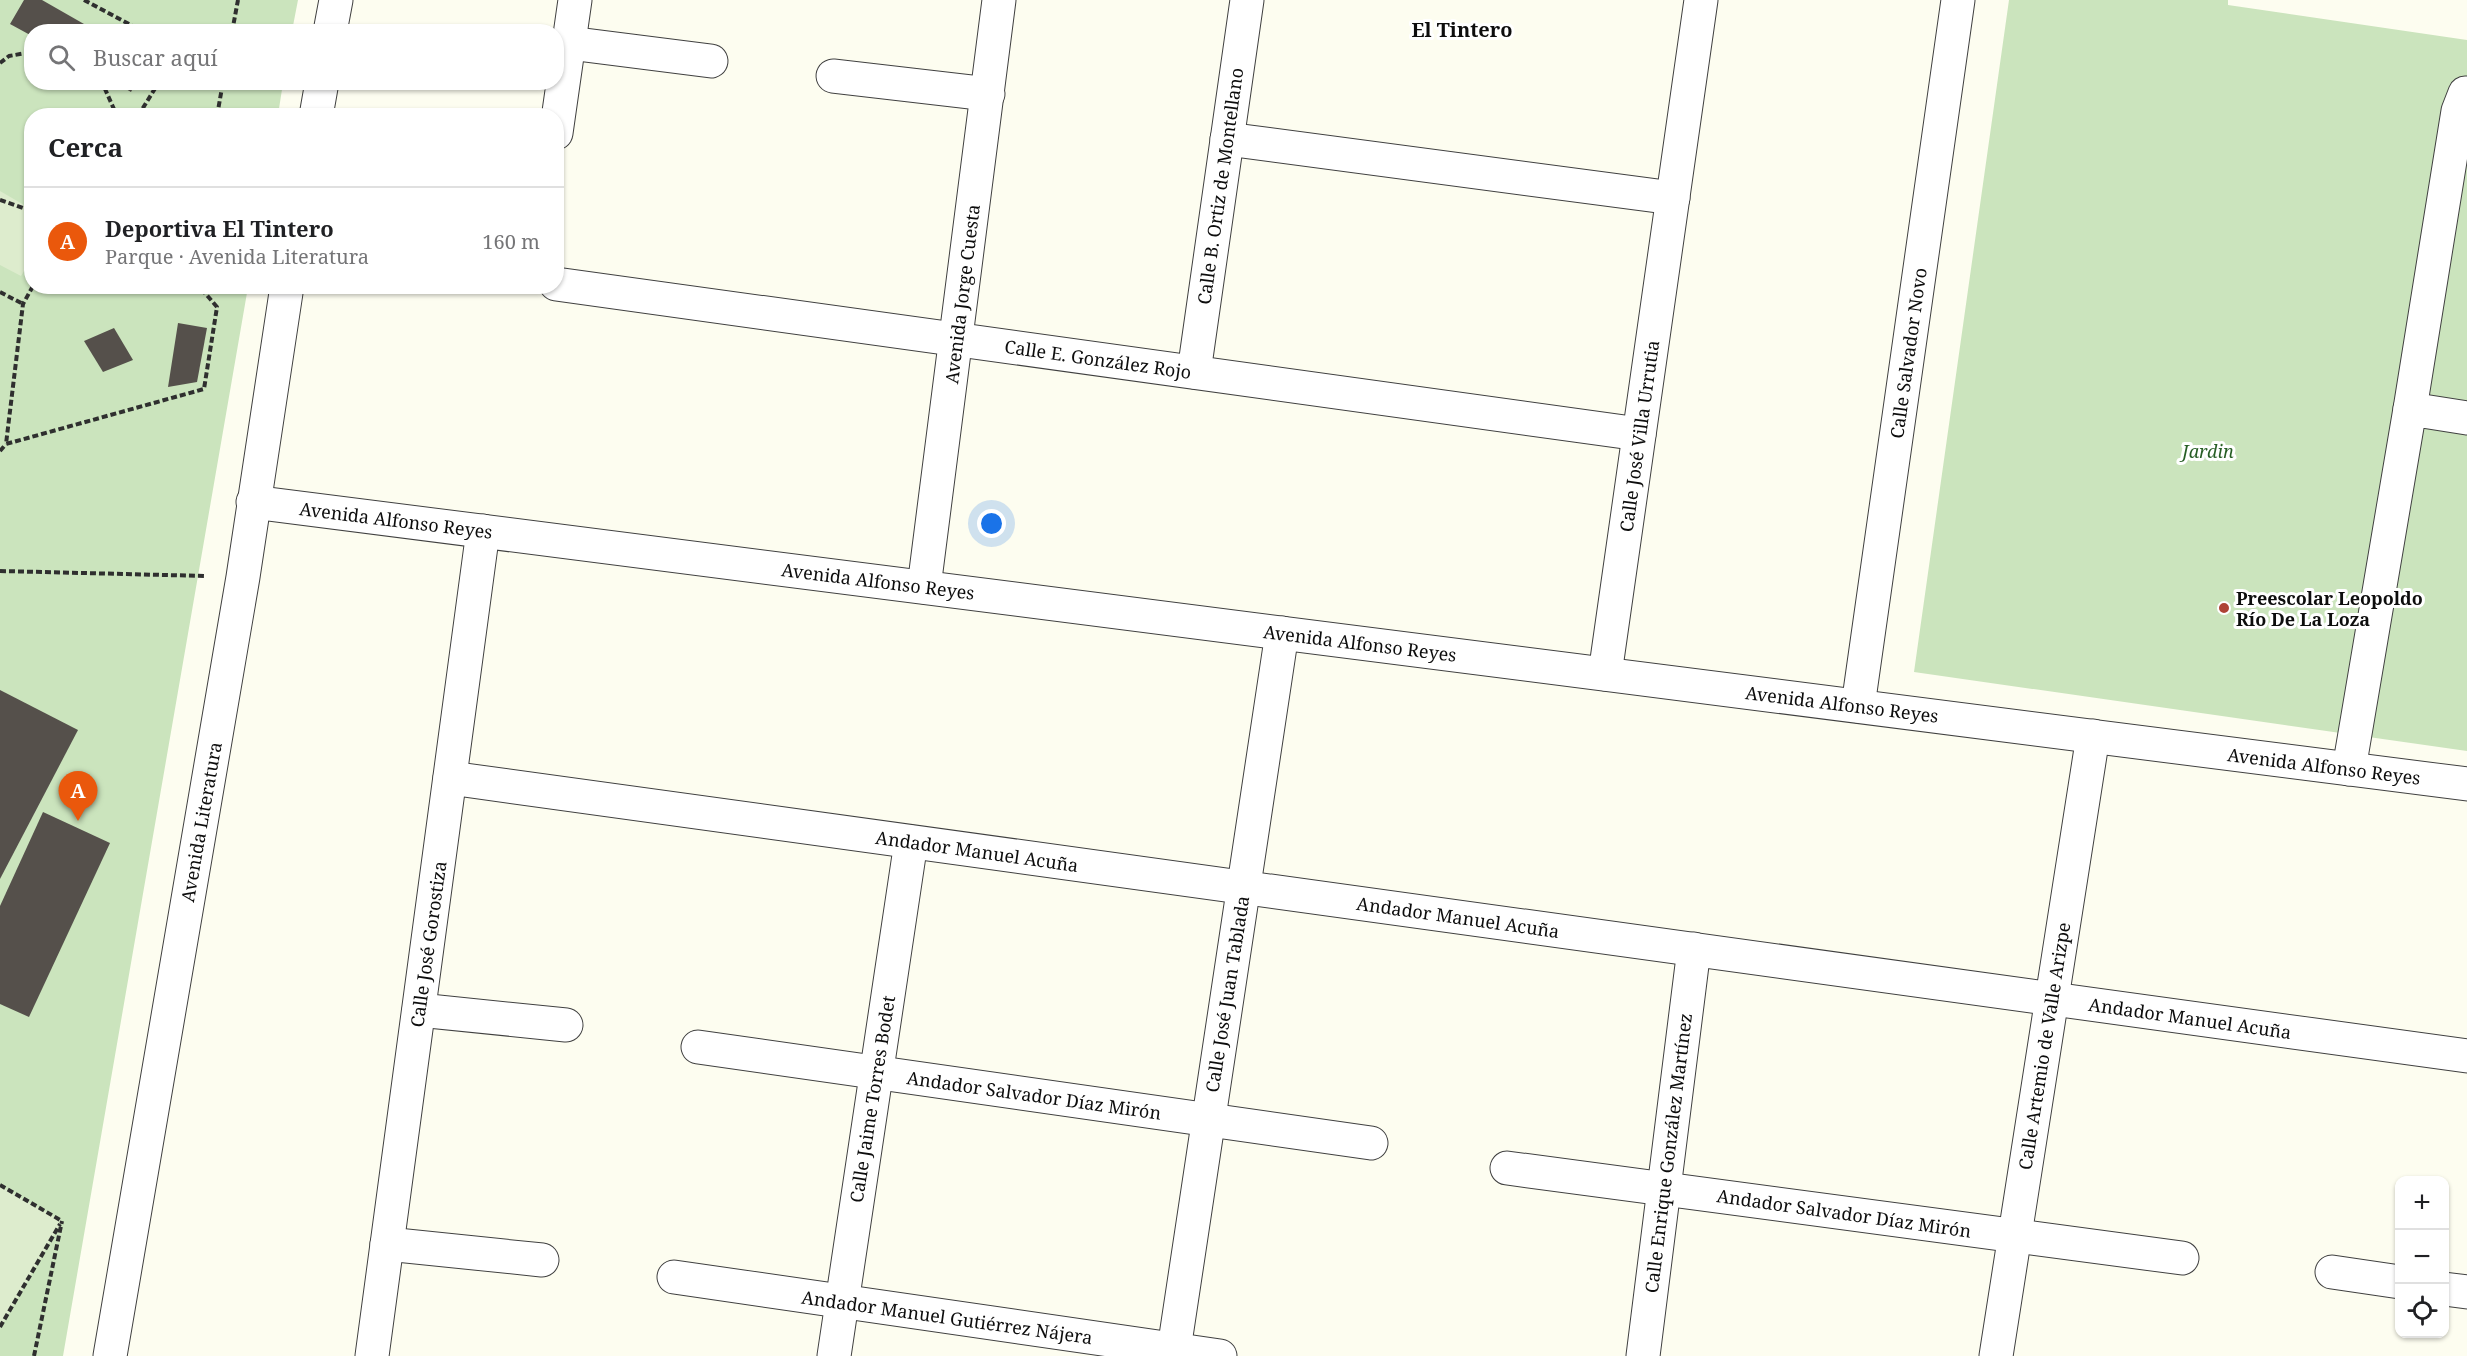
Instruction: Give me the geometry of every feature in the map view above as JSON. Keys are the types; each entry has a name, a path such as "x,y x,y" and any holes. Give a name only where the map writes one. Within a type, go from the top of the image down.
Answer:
{"street":[{"path":"332,24 336,0"},
{"path":"564,78 575,0"},
{"name":"Avenida Jorge Cuesta","path":"924,587 999,0"},
{"name":"Calle B. Ortiz de Montellano","path":"1194,372 1247,0"},
{"name":"Calle José Villa Urrutia","path":"1605,674 1701,0"},
{"name":"Calle Salvador Novo","path":"1858,706 1958,0"},
{"path":"569,43 711,61"},
{"path":"833,76 987,94"},
{"path":"317,108 320,90"},
{"path":"560,108 562,90"},
{"path":"2349,769 2458,111 2467,93"},
{"path":"1227,139 1673,198"},
{"name":"Calle E. González Rojo","path":"564,285 1639,434"},
{"name":"Avenida Literatura","path":"110,1356 243,577 286,294"},
{"path":"2410,409 2467,418"},
{"name":"Avenida Alfonso Reyes","path":"253,502 2467,784"},
{"name":"Calle José Gorostiza","path":"372,1356 483,531"},
{"name":"Calle José Juan Tablada","path":"1173,1353 1281,633"},
{"name":"Calle Artemio de Valle Arizpe","path":"1996,1356 2093,736"},
{"name":"Andador Manuel Acuña","path":"450,778 2467,1056"},
{"name":"Calle Jaime Torres Bodet","path":"834,1356 911,842"},
{"name":"Calle Enrique González Martínez","path":"1643,1356 1694,949"},
{"path":"419,1010 566,1025"},
{"name":"Andador Salvador Díaz Mirón","path":"698,1047 1371,1143"},
{"name":"Andador Salvador Díaz Mirón","path":"1507,1168 2182,1258"},
{"path":"387,1244 542,1260"},
{"path":"2332,1272 2395,1281"},
{"name":"Andador Manuel Gutiérrez Nájera","path":"674,1277 1173,1353 1220,1356"},
{"path":"2449,1289 2467,1292"}],"path":[{"path":"84,0 129,24"},
{"path":"234,24 238,0"},
{"path":"0,63 9,56 24,53"},
{"path":"106,90 115,108"},
{"path":"143,108 154,90"},
{"path":"218,108 222,90"},
{"path":"0,200 24,208"},
{"path":"0,292 23,304"},
{"path":"0,451 6,444 23,304 29,294"},
{"path":"6,444 204,389 217,307 206,294"},
{"path":"0,572 243,577"},
{"path":"0,1185 62,1221"},
{"path":"0,1327 62,1221"},
{"path":"34,1356 62,1221"}],"green space":[{"path":"0,0 298,0 293,24 24,24 24,90 282,90 279,108 24,108 24,294 247,294 63,1356 0,1356"},
{"name":"Jardin","path":"2009,0 2228,0 2228,5 2467,40 2467,751 1914,672"},
{"path":"0,191 24,205 24,271 21,276 0,265"},
{"path":"0,1186 62,1221 0,1329"}],"building":[{"path":"24,0 42,0 84,24 24,24 24,32 10,24"},
{"path":"178,323 207,328 197,382 168,387"},
{"path":"114,328 133,360 103,372 84,341"},
{"path":"0,690 78,730 0,879"},
{"path":"43,812 110,843 29,1017 0,1004 0,906"}],"place":[{"name":"Preescolar Leopoldo Río De La Loza","path":"2224,608"},
{"name":"Deportiva El Tintero","path":"78,821"}],"district":[{"name":"El Tintero","path":"1462,29"}]}
